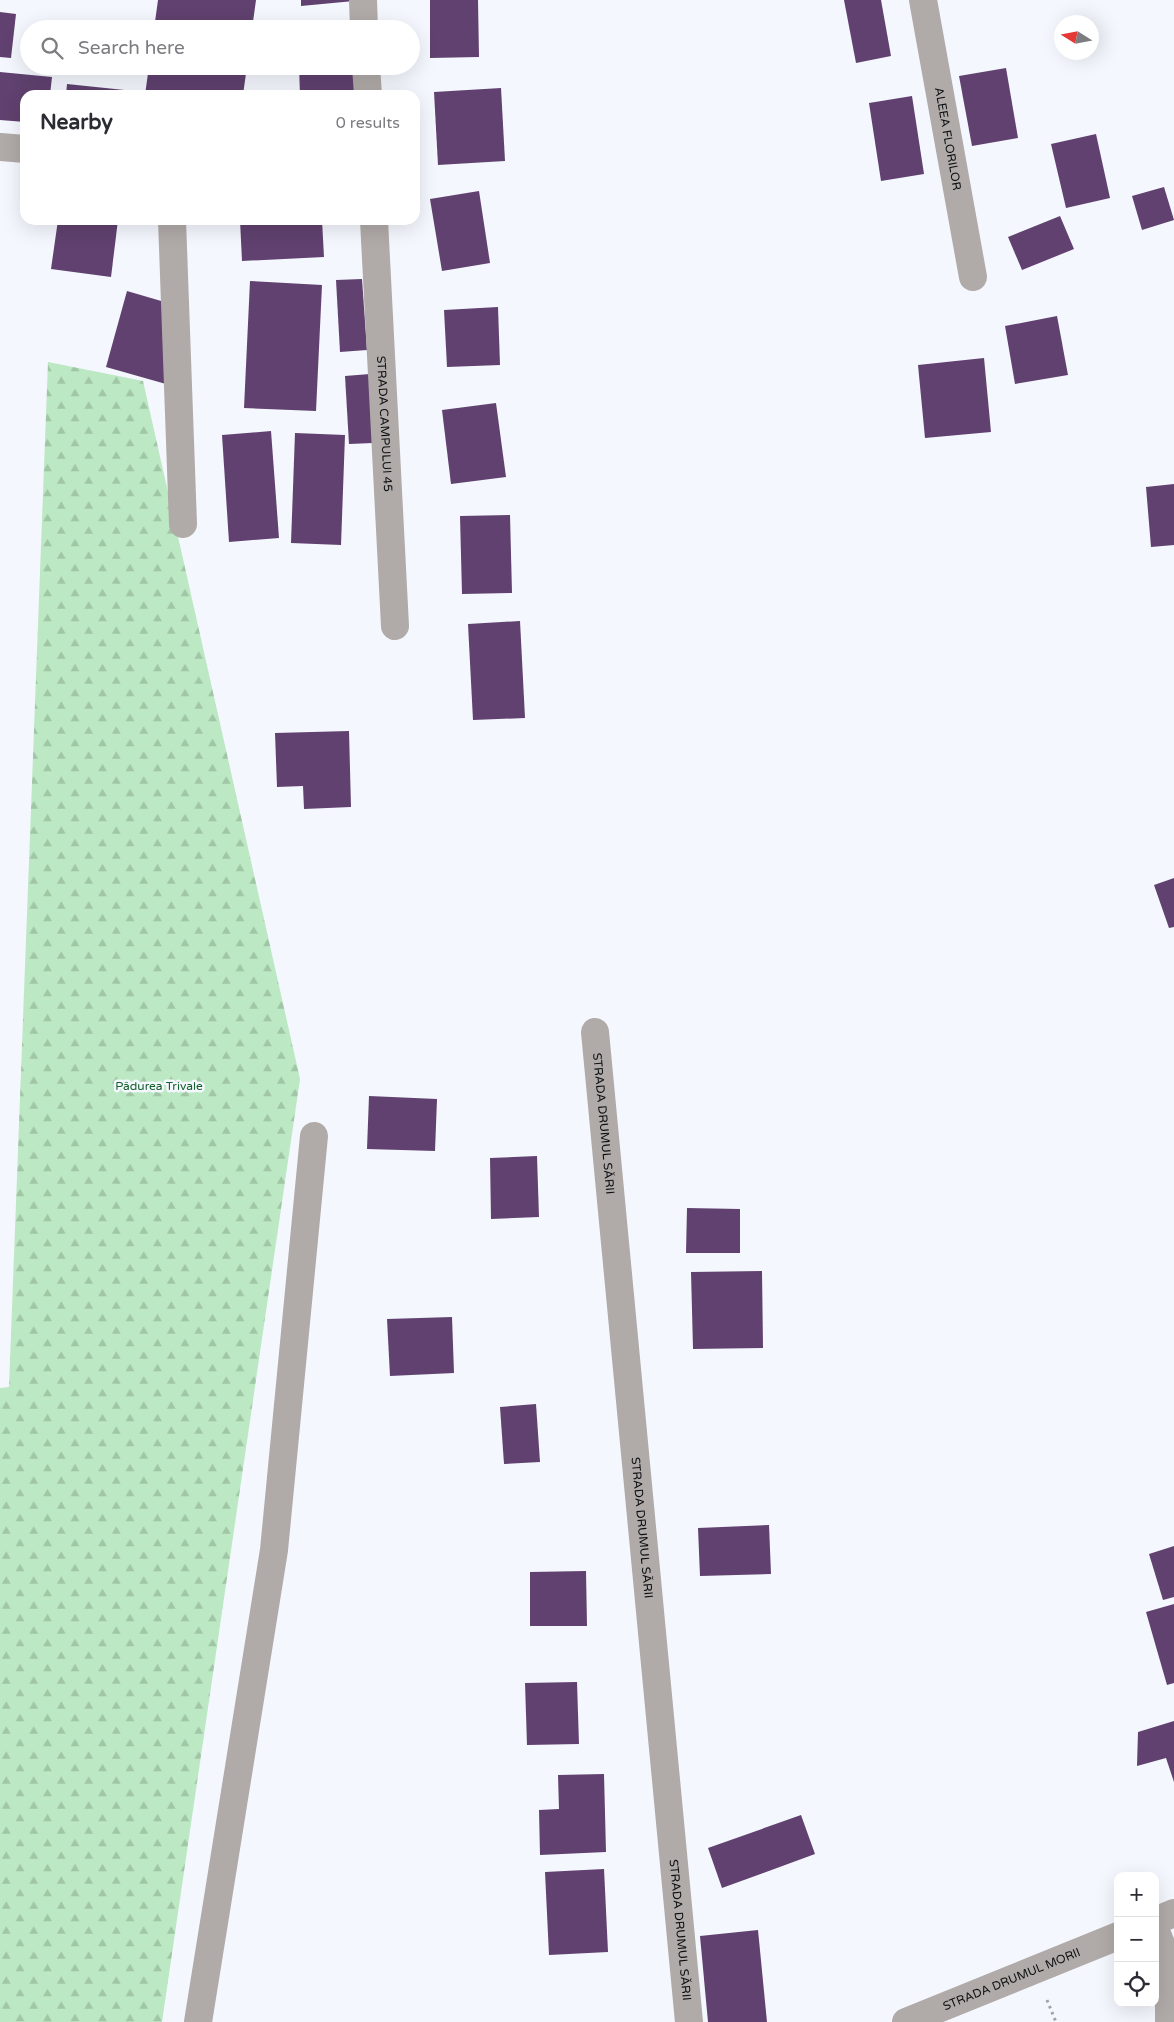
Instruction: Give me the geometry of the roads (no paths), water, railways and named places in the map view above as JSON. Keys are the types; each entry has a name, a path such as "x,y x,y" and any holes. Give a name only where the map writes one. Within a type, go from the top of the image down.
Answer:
{"street":[{"path":"363,0 364,20"},
{"name":"ALEEA FLORILOR","path":"923,0 973,277"},
{"path":"367,75 368,90"},
{"path":"0,147 20,149"},
{"path":"172,225 183,524"},
{"name":"STRADA CAMPULUI 45","path":"374,225 395,626"},
{"name":"STRADA DRUMUL SĂRII","path":"595,1032 689,2022"},
{"path":"198,2022 274,1550 314,1136"},
{"path":"1159,1919 1174,1913"},
{"path":"1159,1937 1164,1946 1169,1988 1169,2022"},
{"name":"STRADA DRUMUL MORII","path":"906,2022 1114,1938"}],"park label":[{"name":"Pădurea Trivale","path":"159,1086"}]}
